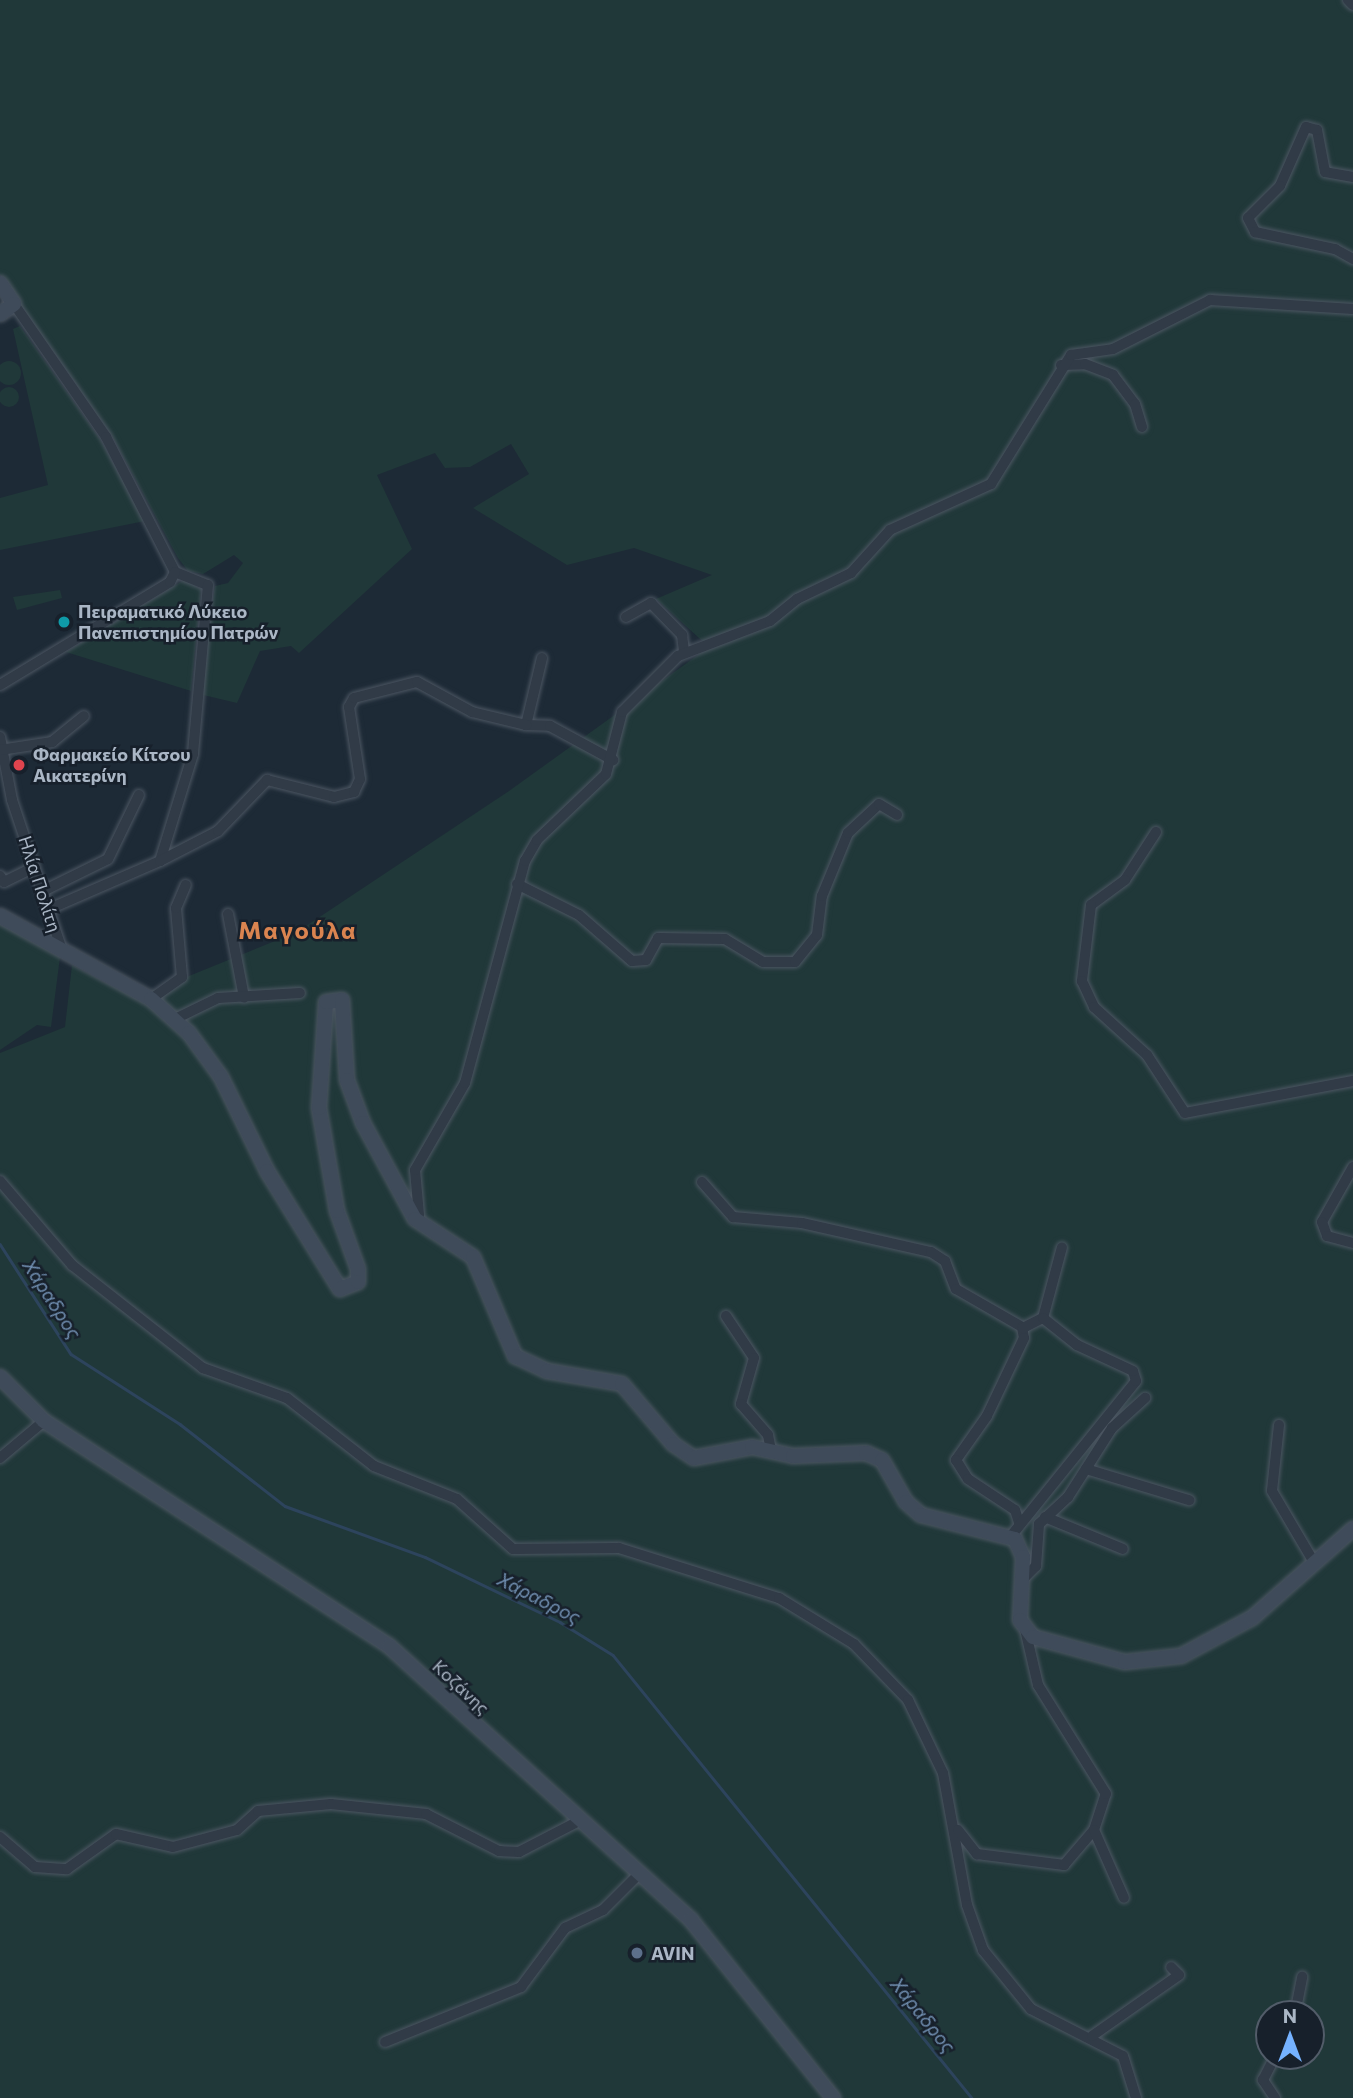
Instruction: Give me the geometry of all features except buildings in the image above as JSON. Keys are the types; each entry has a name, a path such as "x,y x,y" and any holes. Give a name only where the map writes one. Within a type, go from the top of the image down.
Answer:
{"main road":[{"path":"0,283 14,304 0,314"},
{"path":"0,916 151,999 175,1020 221,1077 333,1286 347,1289 358,1282 358,1269 337,1211 320,1108 326,1002 342,1000 347,1080 355,1103 406,1206 424,1225 473,1257 510,1346 523,1362 622,1384 673,1444 694,1458 752,1447 771,1451 875,1456 921,1515 1011,1536 1020,1547 1025,1629 1052,1645 1150,1664 1181,1657 1237,1627 1315,1564 1353,1529"},
{"name":"Κοζάνης","path":"0,1377 44,1421 388,1646 697,1926 833,2098"}],"street":[{"path":"1349,0 1353,5"},
{"path":"1353,177 1325,172 1317,130 1306,127 1280,186 1248,218 1263,235 1335,249 1353,259"},
{"path":"424,1225 415,1205 415,1170 467,1076 486,986 504,955 517,884 533,845 594,790 613,760 626,706 684,652 770,621 797,599 851,573 890,530 991,484 1061,365 1074,353 1112,349 1210,300 1353,309"},
{"path":"14,304 106,437 175,572 208,585 193,754 160,861"},
{"path":"1061,365 1085,364 1113,375 1135,404 1142,427"},
{"path":"0,685 170,582 175,572"},
{"path":"626,617 651,603 682,635 684,652"},
{"path":"526,725 542,658"},
{"path":"49,909 160,861 218,831 267,780 334,797 354,792 360,779 349,707 354,698 418,682 472,712 526,725 550,726 613,760"},
{"path":"1,750 52,741 84,716"},
{"name":"Ηλία Πολίτη","path":"0,737 1,750 35,867 62,950"},
{"path":"43,891 108,859 139,795"},
{"path":"517,884 579,915 632,961 646,960 657,938 725,939 763,962 794,962 817,935 821,896 848,833 879,804 897,815"},
{"path":"1156,832 1125,880 1091,905 1082,981 1094,1007 1147,1055 1185,1113 1353,1081"},
{"path":"1,881 35,867"},
{"path":"151,999 182,977 176,911 186,885"},
{"path":"228,914 244,997"},
{"path":"175,1020 218,998 300,993"},
{"path":"1353,1167 1322,1222 1327,1236 1353,1243"},
{"path":"0,1181 72,1265 193,1361 287,1398 374,1466 457,1499 513,1549 619,1548 779,1598 854,1644 908,1700 943,1773 967,1905 983,1950 1031,2009 1092,2036 1123,2056 1136,2098"},
{"path":"702,1182 733,1217 802,1223 931,1252 945,1261 956,1289 1023,1328"},
{"path":"1019,1522 1015,1510 968,1479 956,1460 987,1416 1023,1328 1043,1318 1062,1247"},
{"path":"726,1316 754,1358 741,1404 768,1435 771,1451"},
{"path":"1011,1536 1019,1522 1064,1477 1136,1381 1133,1371 1077,1345 1043,1318"},
{"path":"1023,1580 1036,1566 1036,1531 1045,1517 1086,1469 1112,1428 1145,1398"},
{"path":"0,1458 44,1421"},
{"path":"1279,1424 1272,1491 1315,1564"},
{"path":"1086,1469 1189,1500"},
{"path":"1045,1517 1123,1549"},
{"path":"953,1818 977,1854 1018,1864 1064,1865 1094,1830 1105,1786 1038,1685 1025,1629"},
{"path":"0,1837 35,1867 67,1869 116,1834 173,1847 237,1830 258,1811 331,1804 426,1814 499,1850 531,1847 579,1821"},
{"path":"1094,1830 1124,1898"},
{"path":"386,2042 522,1987 569,1924 603,1910 640,1873"},
{"path":"1092,2036 1179,1975 1171,1967"},
{"path":"1298,2000 1302,1977"},
{"path":"1267,2070 1262,2080 1275,2098"}],"green space":[{"path":"0,0 1353,0 1353,2098 0,2098 0,1053 65,1027 72,965 135,998 297,932 509,791 709,647 656,599 712,575 634,548 567,565 473,508 529,474 511,444 470,467 445,468 435,453 377,475 412,549 299,653 291,646 260,651 237,703 199,694 215,586 228,583 243,563 234,555 203,574 188,571 178,558 112,436 0,275"},
{"path":"20,326 100,439 145,521 0,550 0,498 48,485 13,329"},
{"path":"9,361 18,364 21,373 18,382 9,385 0,382 -3,373 0,364"},
{"path":"9,387 16,390 19,397 16,404 9,407 2,404 -1,397 2,390"},
{"path":"184,580 201,589 191,691 66,652"},
{"path":"60,590 62,598 17,610 13,597"},
{"path":"0,923 60,957 51,1027 37,1025 0,1050"}],"waterway":[{"name":"Χάραδρος","path":"0,1244 71,1354 180,1424 285,1506 425,1557 560,1622 613,1655 972,2098"}],"place":[{"name":"Πειραματικό Λύκειο Πανεπιστημίου Πατρών","path":"64,622"},
{"name":"Φαρμακείο Κίτσου Αικατερίνη","path":"19,765"},
{"name":"AVIN","path":"637,1953"}],"district":[{"name":"Μαγούλα","path":"298,930"}]}
